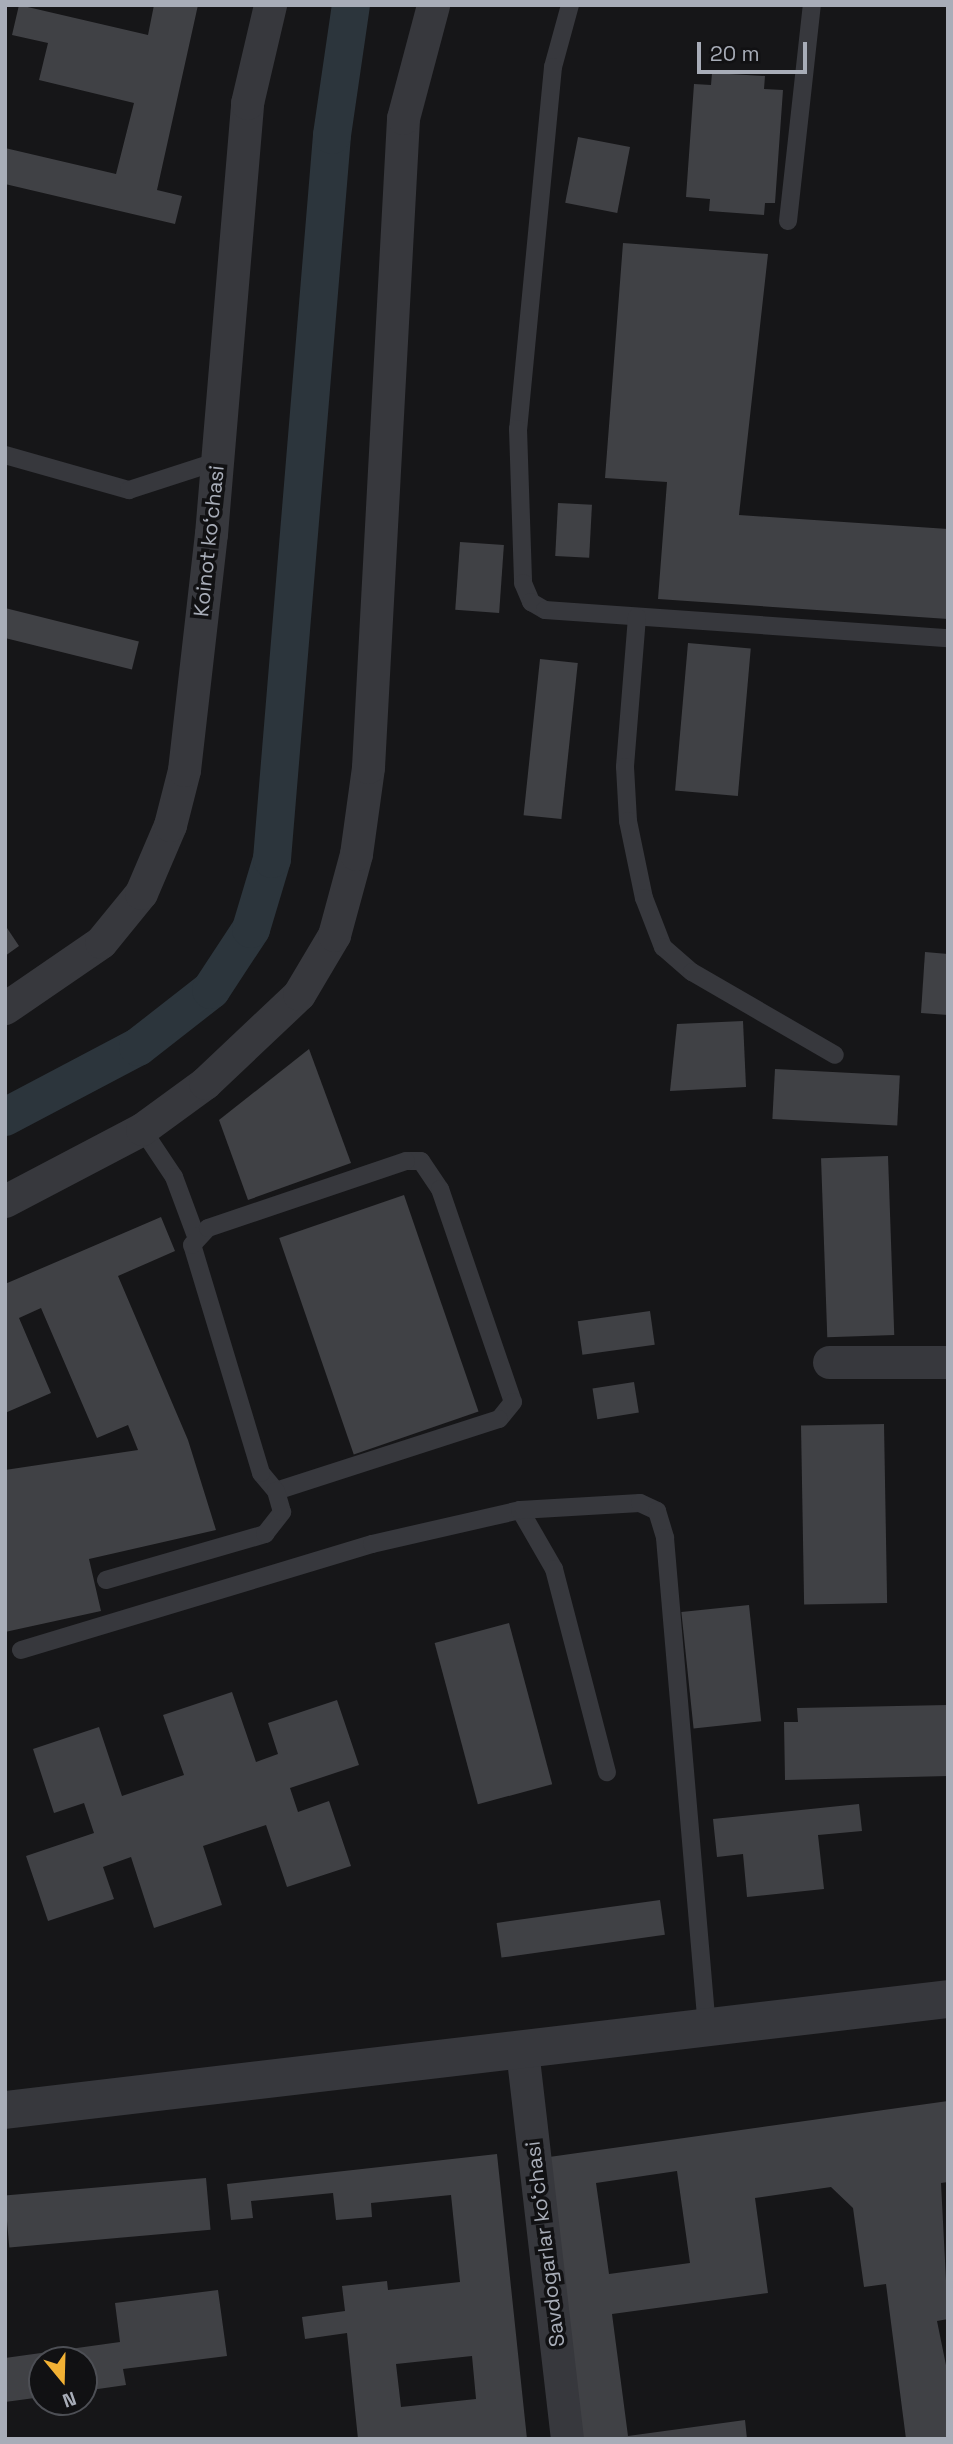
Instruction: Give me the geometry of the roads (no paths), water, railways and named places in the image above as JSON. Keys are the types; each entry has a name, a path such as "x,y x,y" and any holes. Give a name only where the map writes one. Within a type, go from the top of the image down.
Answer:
{"street":[{"name":"Koinot koʻchasi","path":"5,1008 101,942 141,893 170,825 184,770 218,461 247,103 270,5"},
{"path":"5,1201 142,1129 252,1044 299,994 334,935 356,854 381,601 385,400 403,118 433,5"},
{"path":"829,1362 948,1362"},
{"path":"5,2110 522,2050 707,2032 948,1999"},
{"name":"Savdogarlar koʻchasi","path":"522,2050 567,2439"}],"lane":[{"path":"570,5 553,67 518,429 523,583 531,602 545,610 948,638"},
{"path":"788,221 812,5"},
{"path":"5,455 129,490 218,461"},
{"path":"637,617 625,767 628,821 644,898 663,947 692,972 835,1055"},
{"path":"142,1129 174,1177 197,1236"},
{"path":"106,1580 265,1534 282,1512 276,1492 257,1460 192,1245 197,1236 406,1161 421,1161 440,1189 513,1402 499,1419 276,1492"},
{"path":"21,1650 372,1544 520,1510 640,1503 657,1511 665,1538 707,2032"},
{"path":"520,1510 554,1570 607,1772"}],"waterway":[{"path":"5,1117 138,1047 211,990 251,929 272,859 332,135 351,5"}]}
